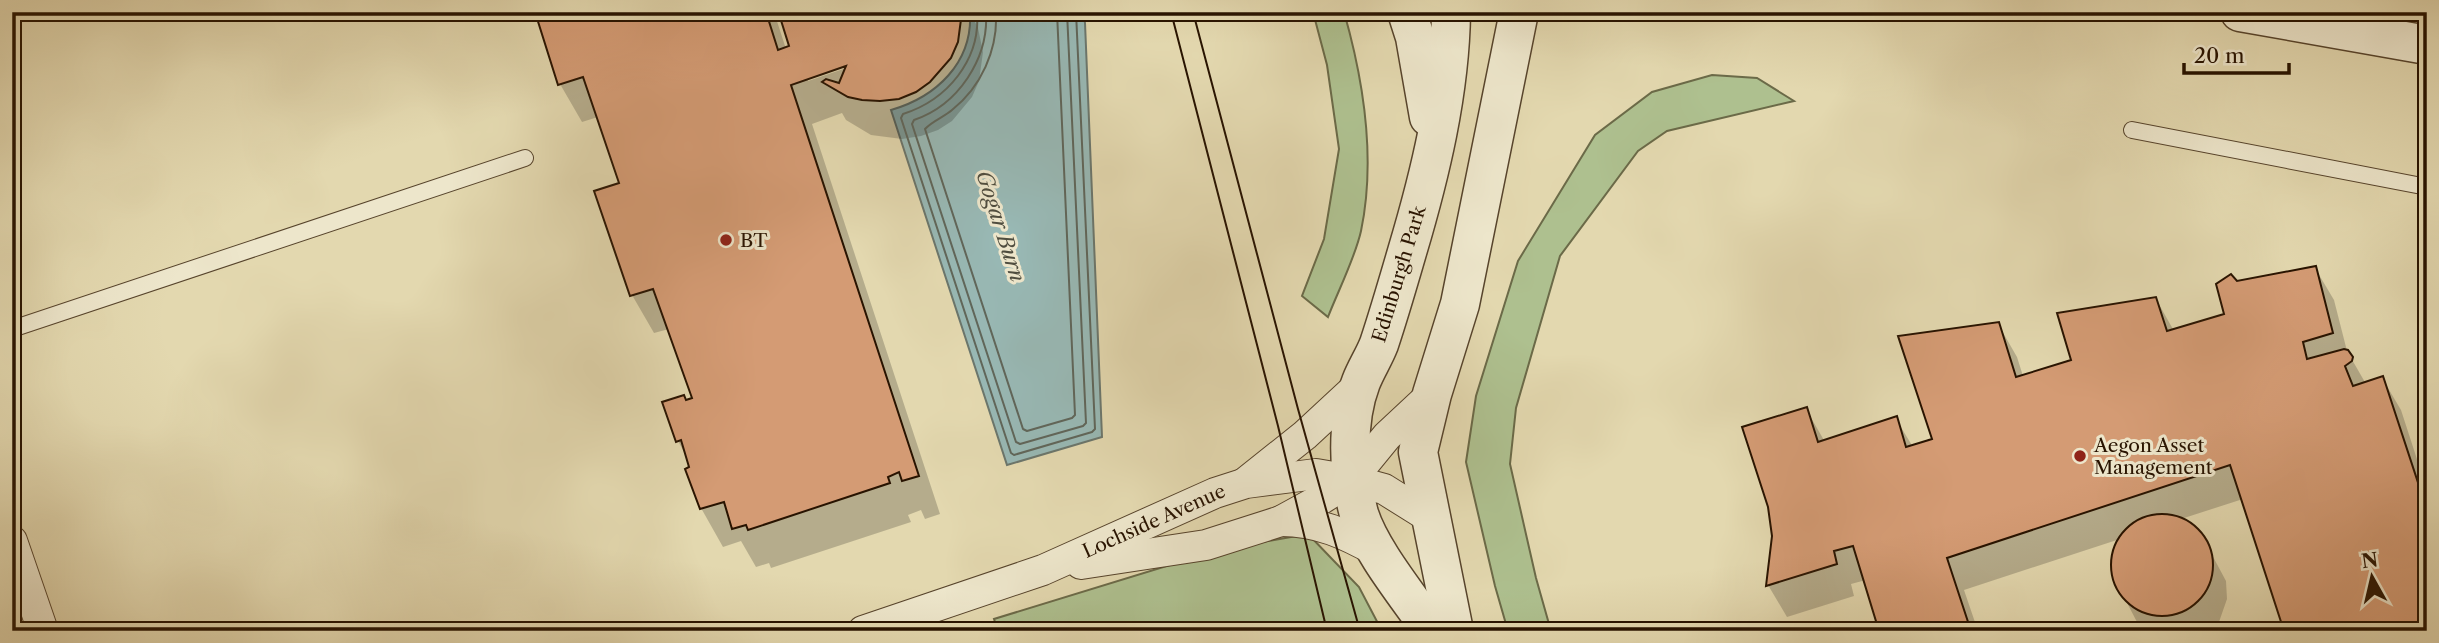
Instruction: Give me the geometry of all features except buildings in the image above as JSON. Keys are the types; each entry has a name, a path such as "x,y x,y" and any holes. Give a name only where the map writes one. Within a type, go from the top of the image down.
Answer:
{"street":[{"path":"1407,12 1415,37 1434,150"},
{"name":"Edinburgh Park","path":"1246,483 1306,435 1360,384 1382,334 1408,252 1434,150 1450,52 1451,12"},
{"path":"1454,631 1418,452 1432,394 1460,304 1519,12"},
{"path":"2241,12 2427,45"},
{"path":"1360,384 1350,444 1351,480 1360,516 1378,552 1432,631"},
{"name":"Lochside Avenue","path":"1043,570 1206,545 1281,521 1351,480 1387,436 1432,394"},
{"name":"Lochside Avenue","path":"863,631 1043,570 1215,493 1246,483 1316,474 1351,480 1384,489 1432,519"},
{"path":"1281,521 1300,521 1331,528 1378,552"},
{"path":"12,541 43,631"}],"lane":[{"path":"2132,130 2427,187"},
{"path":"12,329 525,158"}],"green space":[{"path":"1313,12 1344,12 1366,121 1367,176 1361,231 1351,263 1328,317 1302,296 1324,239 1339,149 1327,65"},
{"path":"1712,75 1757,78 1794,101 1667,131 1638,151 1560,256 1516,408 1510,464 1551,631 1508,631 1466,462 1476,396 1518,261 1595,135 1652,92"},
{"path":"1308,534 1359,587 1382,631 998,631 994,619 1222,549"}],"water":[{"name":"Gogar Burn","path":"970,12 1083,12 1085,23 1102,437 1007,465 891,110 923,96 937,87 948,75 965,47"}],"tram line":[{"path":"1171,12 1278,426 1327,631"},
{"path":"1193,12 1360,631"}],"place":[{"name":"BT","path":"726,240"},
{"name":"Aegon Asset Management","path":"2080,456"}]}
